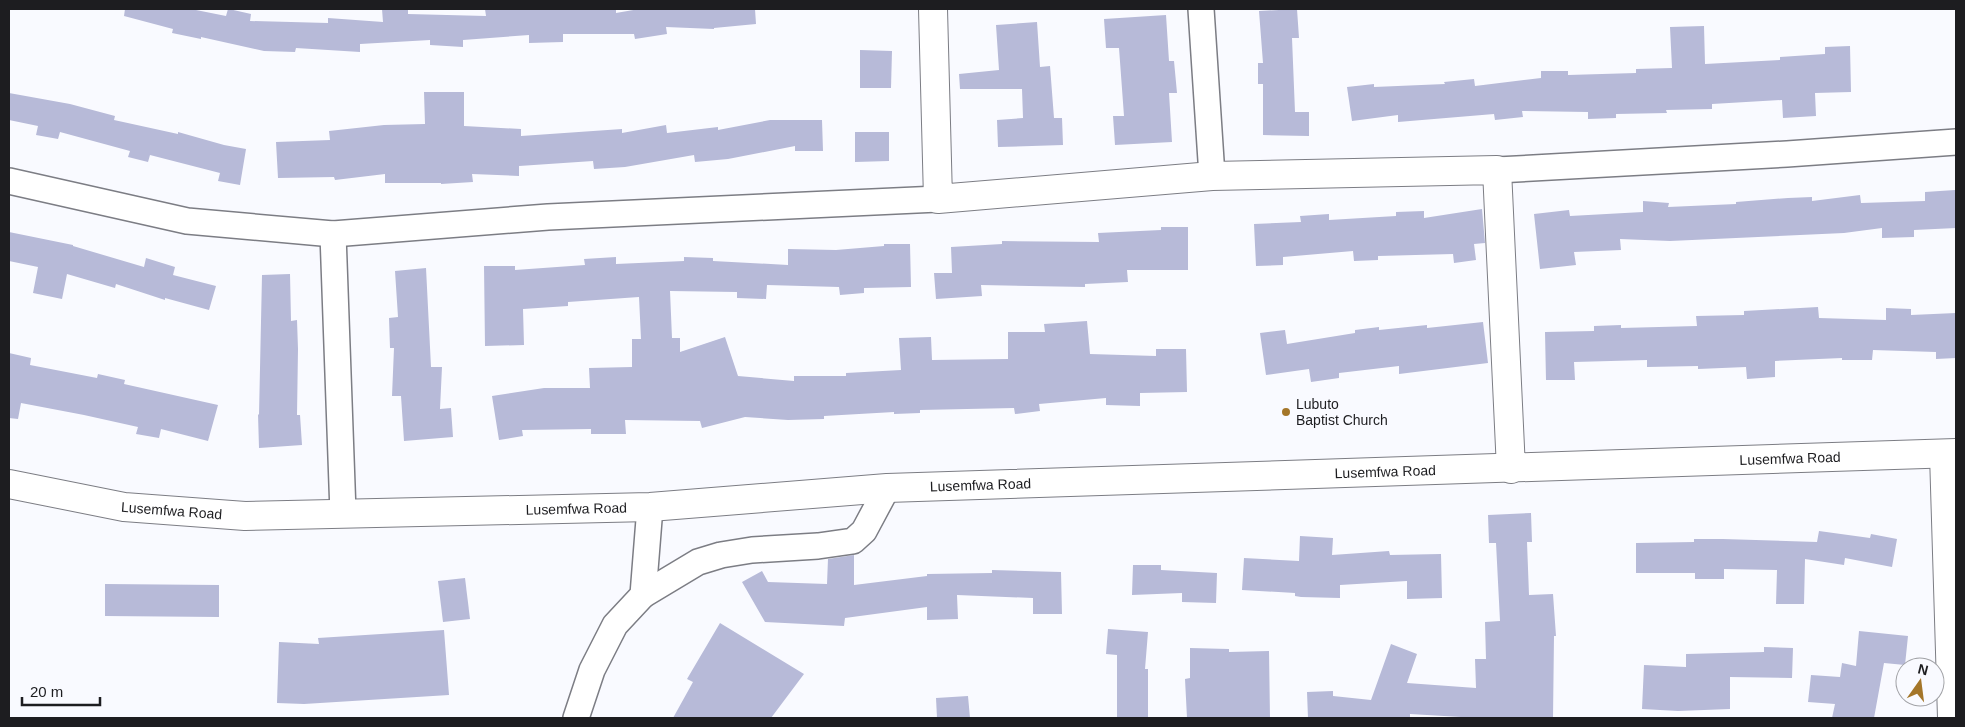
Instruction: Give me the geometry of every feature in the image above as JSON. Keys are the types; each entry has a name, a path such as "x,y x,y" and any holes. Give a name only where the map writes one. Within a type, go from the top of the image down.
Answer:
{"street":[{"path":"933,9 938,199"},
{"path":"1201,9 1212,176"},
{"path":"9,180 187,221 333,234 548,217 938,199 1212,176 1497,170 1787,154 1956,142"},
{"path":"1497,170 1511,469"},
{"path":"333,234 343,513"},
{"path":"1950,453 1952,718"},
{"name":"Lusemfwa Road","path":"9,484 124,507 245,516 650,507 887,488 1511,469 1950,453"},
{"path":"576,718 592,670 615,625 643,595 698,562 722,555 752,550 818,546 853,541 864,531 887,488"},
{"path":"643,595 650,507"}],"building":[{"path":"125,9 191,9 226,16 229,9 251,14 250,21 328,23 328,18 383,22 382,9 408,9 408,14 486,16 485,9 616,9 616,13 639,9 755,9 756,24 714,29 666,27 667,34 635,39 634,34 563,34 563,42 529,43 529,35 463,40 463,47 430,45 430,40 360,44 360,52 296,48 295,52 264,51 201,37 201,39 172,33 173,29 124,16"},
{"path":"1297,9 1299,38 1292,38 1295,112 1309,112 1309,136 1263,135 1263,84 1258,84 1258,63 1263,63 1259,11"},
{"path":"1166,15 1169,61 1174,61 1177,93 1169,93 1172,142 1115,145 1113,116 1124,116 1119,48 1106,48 1104,19"},
{"path":"1037,22 1040,67 1050,66 1054,118 1062,118 1063,145 998,147 997,120 1023,118 1022,89 960,89 959,74 999,70 996,25"},
{"path":"1704,26 1705,64 1780,60 1780,57 1825,54 1825,47 1850,46 1851,92 1815,93 1816,116 1783,118 1782,100 1712,104 1712,109 1666,110 1667,113 1616,114 1616,118 1588,119 1588,112 1522,111 1523,117 1495,120 1494,114 1398,122 1398,115 1352,121 1347,87 1374,84 1374,87 1445,84 1444,82 1474,79 1475,86 1541,78 1541,71 1568,71 1568,75 1636,73 1636,69 1672,68 1670,27"},
{"path":"860,50 892,51 891,88 860,88"},
{"path":"424,92 464,92 464,126 521,129 521,136 622,129 622,133 666,125 667,133 718,127 718,130 770,120 822,120 823,151 795,151 795,146 728,159 695,162 694,155 625,167 594,169 593,161 519,166 519,176 472,174 473,182 441,184 385,183 385,174 335,180 334,177 278,178 276,142 330,140 329,131 384,125 425,124"},
{"path":"9,93 70,104 115,116 114,120 178,134 178,132 246,149 240,185 218,181 220,173 150,155 148,162 128,157 130,151 60,132 58,139 36,135 38,126 9,120"},
{"path":"855,132 889,132 889,161 855,162"},
{"path":"1955,190 1956,228 1914,230 1914,237 1882,238 1882,228 1844,233 1670,241 1620,239 1621,250 1574,252 1576,265 1540,269 1534,214 1569,210 1570,216 1643,212 1643,201 1669,203 1668,207 1736,204 1736,202 1812,197 1812,201 1860,195 1861,203 1925,201 1925,192"},
{"path":"1482,209 1485,243 1474,244 1476,260 1454,263 1453,254 1378,256 1378,260 1354,261 1353,251 1283,257 1283,265 1256,266 1254,224 1301,222 1300,216 1329,214 1329,220 1396,216 1396,212 1424,211 1424,218"},
{"path":"1161,227 1188,227 1188,270 1127,270 1128,282 1085,284 1085,287 981,285 982,296 936,299 934,273 952,273 951,247 1002,244 1002,241 1099,242 1098,233 1161,230"},
{"path":"9,232 73,245 144,267 146,258 175,267 173,275 216,286 209,310 165,298 165,300 116,284 115,288 67,274 62,299 33,293 38,267 9,261"},
{"path":"884,244 910,244 911,287 864,288 864,293 840,295 839,287 767,285 766,299 737,298 737,292 670,291 672,338 680,338 680,352 725,337 738,376 794,381 794,376 846,376 846,373 901,370 899,338 931,337 932,360 1008,359 1008,332 1045,332 1044,324 1087,321 1090,354 1156,356 1156,349 1186,349 1187,392 1140,393 1140,406 1106,405 1106,398 1039,404 1040,411 1015,414 1014,408 920,410 920,413 894,414 894,412 824,416 824,419 788,420 745,417 702,428 700,421 625,420 626,434 591,434 591,429 522,430 523,436 499,440 492,396 544,388 590,388 589,368 632,367 632,339 641,339 639,297 568,302 568,306 523,309 524,345 485,346 484,266 515,266 515,270 585,265 584,259 616,257 616,264 684,261 684,257 713,258 713,261 788,265 788,249 836,250 884,246"},
{"path":"426,268 431,367 442,367 440,409 451,408 453,437 404,441 401,396 392,396 394,348 390,348 389,318 398,317 395,271"},
{"path":"290,274 291,321 297,320 297,415 300,415 302,445 259,448 258,414 262,275"},
{"path":"1818,307 1819,318 1886,320 1886,308 1911,309 1911,315 1956,313 1956,358 1936,359 1936,352 1873,350 1872,360 1842,360 1842,358 1775,361 1775,377 1747,379 1746,367 1698,369 1698,366 1647,367 1647,360 1574,362 1575,380 1546,380 1545,332 1594,331 1594,326 1621,325 1621,328 1697,326 1696,316 1744,315 1744,311"},
{"path":"1483,322 1488,363 1399,374 1399,366 1339,373 1339,378 1311,382 1309,369 1266,375 1260,333 1285,330 1287,344 1355,333 1355,330 1379,327 1379,330 1427,325 1427,328"},
{"path":"9,353 31,358 30,365 97,378 98,374 125,380 124,384 218,405 208,441 161,429 159,438 136,434 138,427 21,403 18,419 9,418"},
{"path":"1531,513 1532,542 1527,542 1529,595 1553,594 1556,636 1554,636 1553,718 1478,718 1410,714 1410,718 1308,718 1307,692 1333,691 1333,696 1371,700 1391,644 1417,654 1407,683 1476,688 1475,659 1486,659 1485,622 1500,621 1496,543 1489,543 1488,515"},
{"path":"1819,531 1870,538 1871,534 1897,539 1892,567 1845,558 1844,565 1805,559 1804,604 1776,604 1777,570 1724,569 1724,579 1695,579 1695,573 1636,573 1636,543 1694,542 1694,539 1817,542"},
{"path":"1300,536 1333,538 1332,555 1389,551 1390,555 1441,554 1442,598 1407,599 1407,581 1340,585 1340,598 1301,597 1295,596 1295,593 1242,590 1244,558 1299,561"},
{"path":"854,555 854,585 927,576 927,574 992,573 992,570 1061,572 1062,614 1033,614 1033,598 957,595 958,619 927,620 927,607 845,618 844,626 765,622 742,582 762,571 768,582 827,584 828,559"},
{"path":"1133,565 1161,565 1161,570 1217,573 1216,603 1182,602 1182,593 1132,595"},
{"path":"465,578 470,619 443,622 438,581"},
{"path":"105,584 219,585 219,617 105,616"},
{"path":"720,623 804,674 771,718 673,718 693,682 687,679"},
{"path":"1108,629 1148,632 1145,669 1148,669 1148,718 1117,718 1117,655 1106,654"},
{"path":"444,630 449,695 304,704 277,703 279,642 319,644 318,638"},
{"path":"1859,631 1908,636 1906,657 1895,657 1895,664 1884,663 1874,718 1832,718 1835,704 1808,702 1811,675 1840,677 1842,663 1856,666"},
{"path":"1764,647 1793,648 1792,678 1730,677 1730,709 1678,711 1642,709 1644,665 1686,667 1686,654 1764,652"},
{"path":"1190,648 1229,649 1229,652 1269,651 1270,718 1187,718 1185,679 1190,678"},
{"path":"968,696 970,718 937,718 936,698"}],"place":[{"name":"Lubuto Baptist Church","path":"1286,412"}]}
